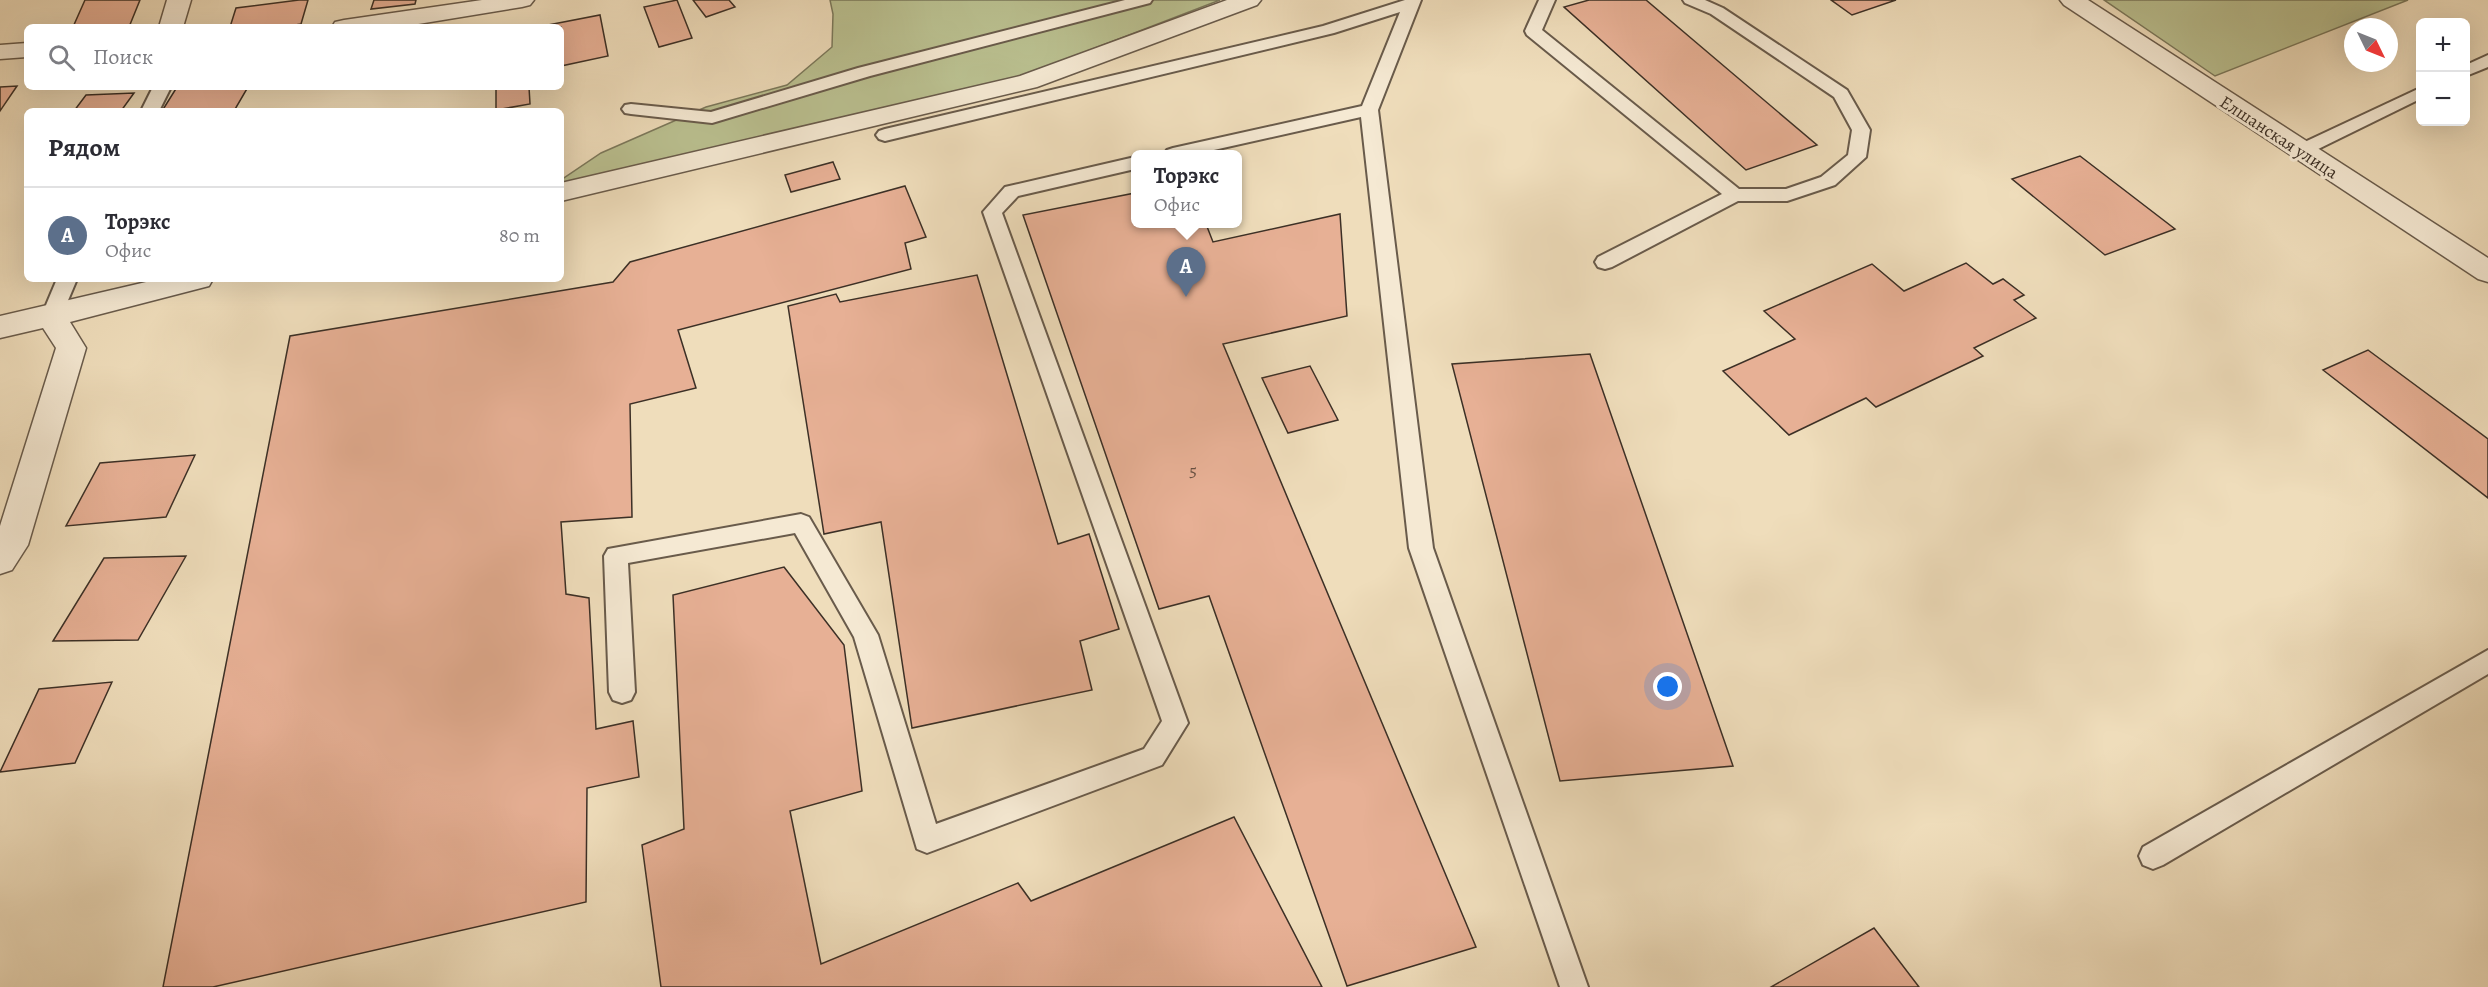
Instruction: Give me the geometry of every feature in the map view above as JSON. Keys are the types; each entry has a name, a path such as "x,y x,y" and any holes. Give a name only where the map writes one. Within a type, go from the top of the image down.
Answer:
{"street":[{"path":"172,24 179,0"},
{"path":"367,24 522,0"},
{"path":"564,191 1028,82 1249,0"},
{"name":"Елшанская улица","path":"2072,0 2488,272"},
{"path":"0,52 24,50"},
{"path":"0,327 51,317 187,282"},
{"path":"0,560 11,545 71,348 51,317"}],"lane":[{"path":"632,109 712,118 864,72 1144,0"},
{"path":"1547,0 1533,32 1735,195"},
{"path":"1605,262 1735,195 1787,195 1828,181 1857,157 1861,130 1841,94 1717,11 1691,0"},
{"path":"1412,1 1369,110 1421,548 1574,987"},
{"path":"885,135 1317,33 1412,1"},
{"path":"2470,69 2488,60"},
{"path":"152,108 160,90"},
{"path":"2300,151 2416,95"},
{"path":"1191,150 1369,110"},
{"path":"622,692 616,556 801,523 866,635 927,840 1153,757 1175,723 992,212 1012,191 1131,164"},
{"path":"51,317 66,282"},
{"path":"2153,856 2488,661"}],"green space":[{"path":"830,0 1220,0 1025,75 564,185 564,178 601,153 706,107 787,85 832,47 833,14"},
{"path":"2104,0 2408,0 2362,18 2344,18 2344,25 2215,76"}],"building":[{"path":"85,0 140,0 130,24 74,24"},
{"path":"308,0 301,24 231,24 236,8"},
{"path":"374,0 416,0 415,4 371,9"},
{"path":"677,0 692,38 659,47 644,7"},
{"path":"693,0 729,0 735,7 706,17"},
{"path":"1589,0 1646,0 1817,145 1746,170 1564,7"},
{"path":"1831,0 1896,0 1852,15"},
{"path":"600,15 608,56 564,65 564,24 553,24"},
{"path":"17,86 0,111 0,87"},
{"path":"175,90 246,90 236,108 164,108"},
{"path":"496,90 529,90 530,104 496,108"},
{"path":"134,93 123,108 76,108 86,95"},
{"path":"2080,156 2175,229 2105,255 2012,179"},
{"path":"833,162 840,179 791,192 785,175"},
{"path":"905,186 926,237 905,243 911,269 678,330 696,388 630,404 632,517 561,522 566,594 589,598 596,729 633,721 639,777 587,788 586,902 213,987 163,987 290,336 613,282 630,262"},
{"path":"1131,194 1131,228 1208,228 1213,242 1340,214 1347,316 1223,344 1476,947 1347,986 1209,596 1159,609 1023,215"},
{"path":"1966,263 1993,284 2003,279 2024,295 2014,300 2036,318 1974,348 1983,356 1876,407 1866,398 1789,435 1723,371 1795,339 1764,311 1872,264 1904,291"},
{"path":"977,275 1058,544 1089,534 1119,629 1080,641 1092,690 912,728 881,522 824,534 788,306 836,294 840,302"},
{"path":"2368,350 2488,439 2488,498 2323,370"},
{"path":"1590,354 1733,766 1560,781 1452,364"},
{"path":"1310,366 1338,420 1288,433 1262,378"},
{"path":"195,455 166,517 66,526 100,463"},
{"path":"186,556 138,640 53,641 104,558"},
{"path":"784,567 844,645 862,791 790,811 821,964 1018,883 1031,901 1234,817 1322,987 661,987 642,845 684,829 673,595"},
{"path":"112,682 75,763 0,772 39,689"},
{"path":"1874,928 1919,987 1771,987"}],"place":[{"name":"Торэкс","path":"1186,297"}]}
